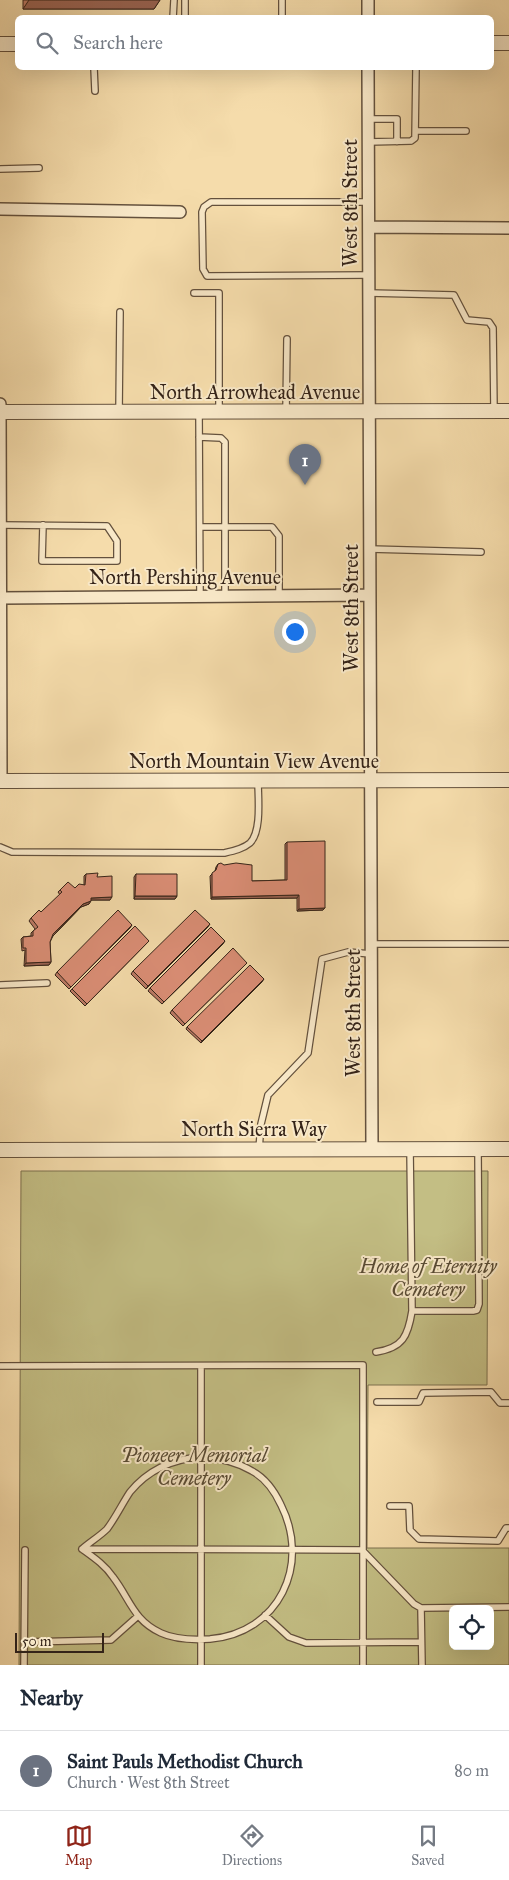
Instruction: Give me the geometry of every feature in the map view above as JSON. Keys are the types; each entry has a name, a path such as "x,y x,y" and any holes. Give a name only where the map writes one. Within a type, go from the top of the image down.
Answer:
{"street":[{"path":"368,0 368,15"},
{"path":"494,43 509,43"},
{"path":"0,44 15,44"},
{"name":"West 8th Street","path":"368,70 372,1149"},
{"path":"0,209 180,212"},
{"path":"369,227 509,228"},
{"path":"0,404 0,781"},
{"name":"North Arrowhead Avenue","path":"0,412 509,411"},
{"name":"North Pershing Avenue","path":"0,605 200,596 370,595"},
{"name":"North Mountain View Avenue","path":"0,781 509,780"},
{"name":"North Sierra Way","path":"0,1150 509,1149"}],"lane":[{"path":"174,0 174,15"},
{"path":"185,0 185,15"},
{"path":"282,0 282,15"},
{"path":"94,70 94,91"},
{"path":"368,142 411,141 415,138 416,70"},
{"path":"368,119 397,119 397,142"},
{"path":"416,131 466,130"},
{"path":"0,169 39,168"},
{"path":"369,202 211,202 204,207 202,212 204,269 207,276 369,275"},
{"path":"194,293 219,293 219,412"},
{"path":"369,293 454,295 467,320 489,322 493,328 494,411"},
{"path":"119,412 120,312"},
{"path":"286,412 287,339"},
{"path":"199,412 200,596"},
{"path":"199,437 221,438 225,442 225,596"},
{"path":"0,525 43,525 107,526 117,541 117,561 42,561 43,525"},
{"path":"200,527 272,526 279,536 279,595"},
{"path":"370,549 481,552"},
{"path":"0,847 12,852 224,853 239,850 251,842 258,824 258,781"},
{"path":"259,1149 261,1124 268,1095 308,1053 322,959 348,952 371,949 509,944"},
{"path":"0,985 47,983"},
{"path":"376,1352 388,1350 396,1346 405,1337 410,1324 412,1311 410,1149"},
{"path":"412,1311 477,1310 479,1304 478,1149"},
{"path":"0,1366 363,1365 363,1665"},
{"path":"201,1366 201,1665"},
{"path":"378,1402 419,1402 423,1393 491,1392 500,1403 509,1403"},
{"path":"186,1458 219,1458 252,1471 264,1480 278,1498 292,1533 291,1572 285,1590 272,1609 265,1615 240,1632 223,1638 179,1638 163,1634 149,1626 138,1616 114,1577 82,1549 106,1530 130,1492 145,1476 167,1464 186,1458"},
{"path":"390,1506 409,1506 410,1530 419,1539 498,1541 506,1528 509,1528"},
{"path":"82,1549 362,1550 414,1604 422,1608 509,1607"},
{"path":"24,1665 25,1550"},
{"path":"422,1608 422,1665"},
{"path":"265,1615 289,1637 306,1643 422,1642"},
{"path":"24,1642 111,1640 138,1616"}],"green space":[{"name":"Pioneer Memorial Cemetery","path":"21,1171 488,1171 487,1385 368,1385 367,1548 509,1548 509,1665 19,1665"}],"building":[{"path":"325,841 325,908 299,909 299,895 212,897 212,873 216,870 218,864 236,863 252,865 252,881 287,880 287,842"},
{"path":"98,873 97,877 112,876 112,897 91,898 91,901 83,904 53,934 50,942 51,962 26,963 26,948 23,948 23,937 33,936 33,931 38,927 31,918 39,910 41,912 62,892 60,890 68,882 75,888 79,884 85,885 86,874"},
{"path":"136,874 177,874 177,896 135,896"},
{"path":"118,910 132,925 71,987 57,972"},
{"path":"195,910 210,924 148,986 133,971"},
{"path":"135,926 149,941 87,1004 72,989"},
{"path":"211,927 225,941 164,1002 150,988"},
{"path":"233,948 247,963 185,1024 172,1010"},
{"path":"250,965 264,979 202,1041 187,1027"}],"place":[{"name":"Saint Pauls Methodist Church","path":"305,485"}],"park label":[{"name":"Home of Eternity Cemetery","path":"428,1278"}]}
